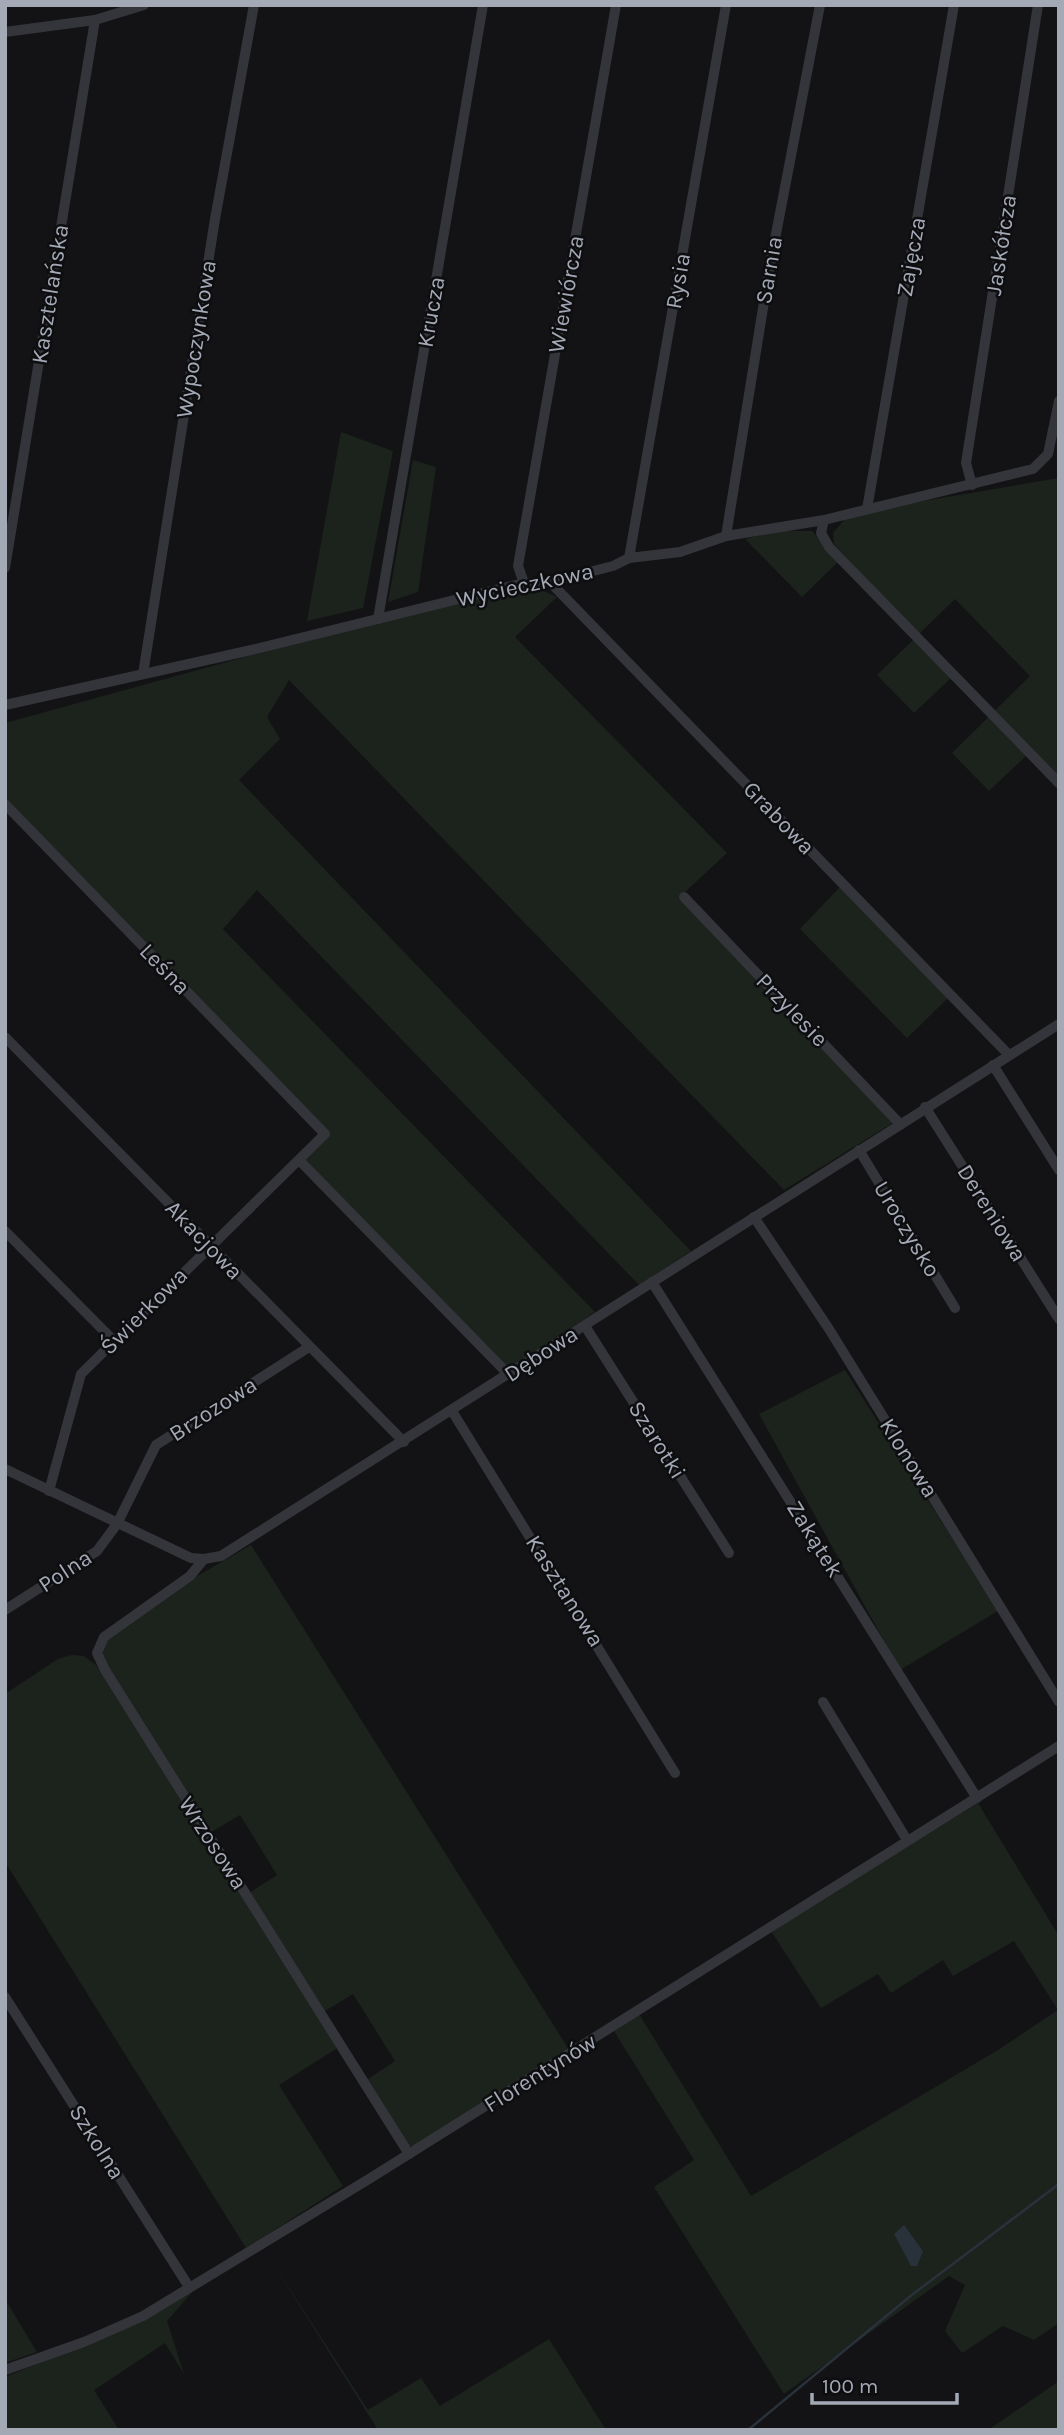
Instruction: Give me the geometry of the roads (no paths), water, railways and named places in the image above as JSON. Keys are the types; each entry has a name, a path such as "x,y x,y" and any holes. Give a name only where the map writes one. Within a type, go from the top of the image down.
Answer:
{"street":[{"path":"5,32 95,20 144,5"},
{"name":"Wypoczynkowa","path":"143,674 215,219 254,5"},
{"name":"Krucza","path":"378,620 483,5"},
{"name":"Wiewiórcza","path":"524,583 518,566 616,5"},
{"name":"Rysia","path":"629,558 726,5"},
{"name":"Sarnia","path":"726,536 770,265 820,5"},
{"name":"Zajęcza","path":"867,509 954,5"},
{"name":"Jaskółcza","path":"972,485 966,464 1038,5"},
{"name":"Kasztelańska","path":"5,568 95,20"},
{"name":"Wycieczkowa","path":"5,705 378,620 524,583 550,582 613,566 629,558 680,552 726,536 824,520 1033,469 1042,463 1051,444 1059,401"},
{"path":"824,520 821,533 829,547 1059,783"},
{"name":"Grabowa","path":"550,582 1009,1055"},
{"name":"Leśna","path":"5,804 325,1134"},
{"name":"Przylesie","path":"684,897 900,1124"},
{"name":"Dębowa","path":"204,1559 221,1556 244,1543 1059,1024"},
{"name":"Akacjowa","path":"5,1037 404,1442"},
{"path":"993,1065 1059,1170"},
{"name":"Dereniowa","path":"926,1107 1059,1319"},
{"name":"Świerkowa","path":"49,1491 81,1374 325,1134"},
{"name":"Uroczysko","path":"859,1150 955,1308"},
{"path":"299,1160 509,1375"},
{"name":"Klonowa","path":"754,1217 829,1329 1059,1702"},
{"path":"5,1230 114,1341"},
{"name":"Zakątek","path":"652,1282 977,1798"},
{"name":"Szarotki","path":"585,1325 729,1553"},
{"name":"Brzozowa","path":"117,1524 156,1445 309,1347"},
{"name":"Kasztanowa","path":"452,1411 675,1773"},
{"path":"5,1469 191,1558 204,1559"},
{"name":"Polna","path":"5,1609 97,1551 117,1524"},
{"name":"Wrzosowa","path":"204,1559 190,1576 104,1637 97,1653 134,1718 409,2154"},
{"path":"823,1702 907,1840"},
{"name":"Florentynów","path":"5,2370 143,2316 409,2154 1059,1746"},
{"name":"Szkolna","path":"5,1997 190,2287"}],"waterway":[{"path":"748,2430 913,2294 1059,2184"}]}
